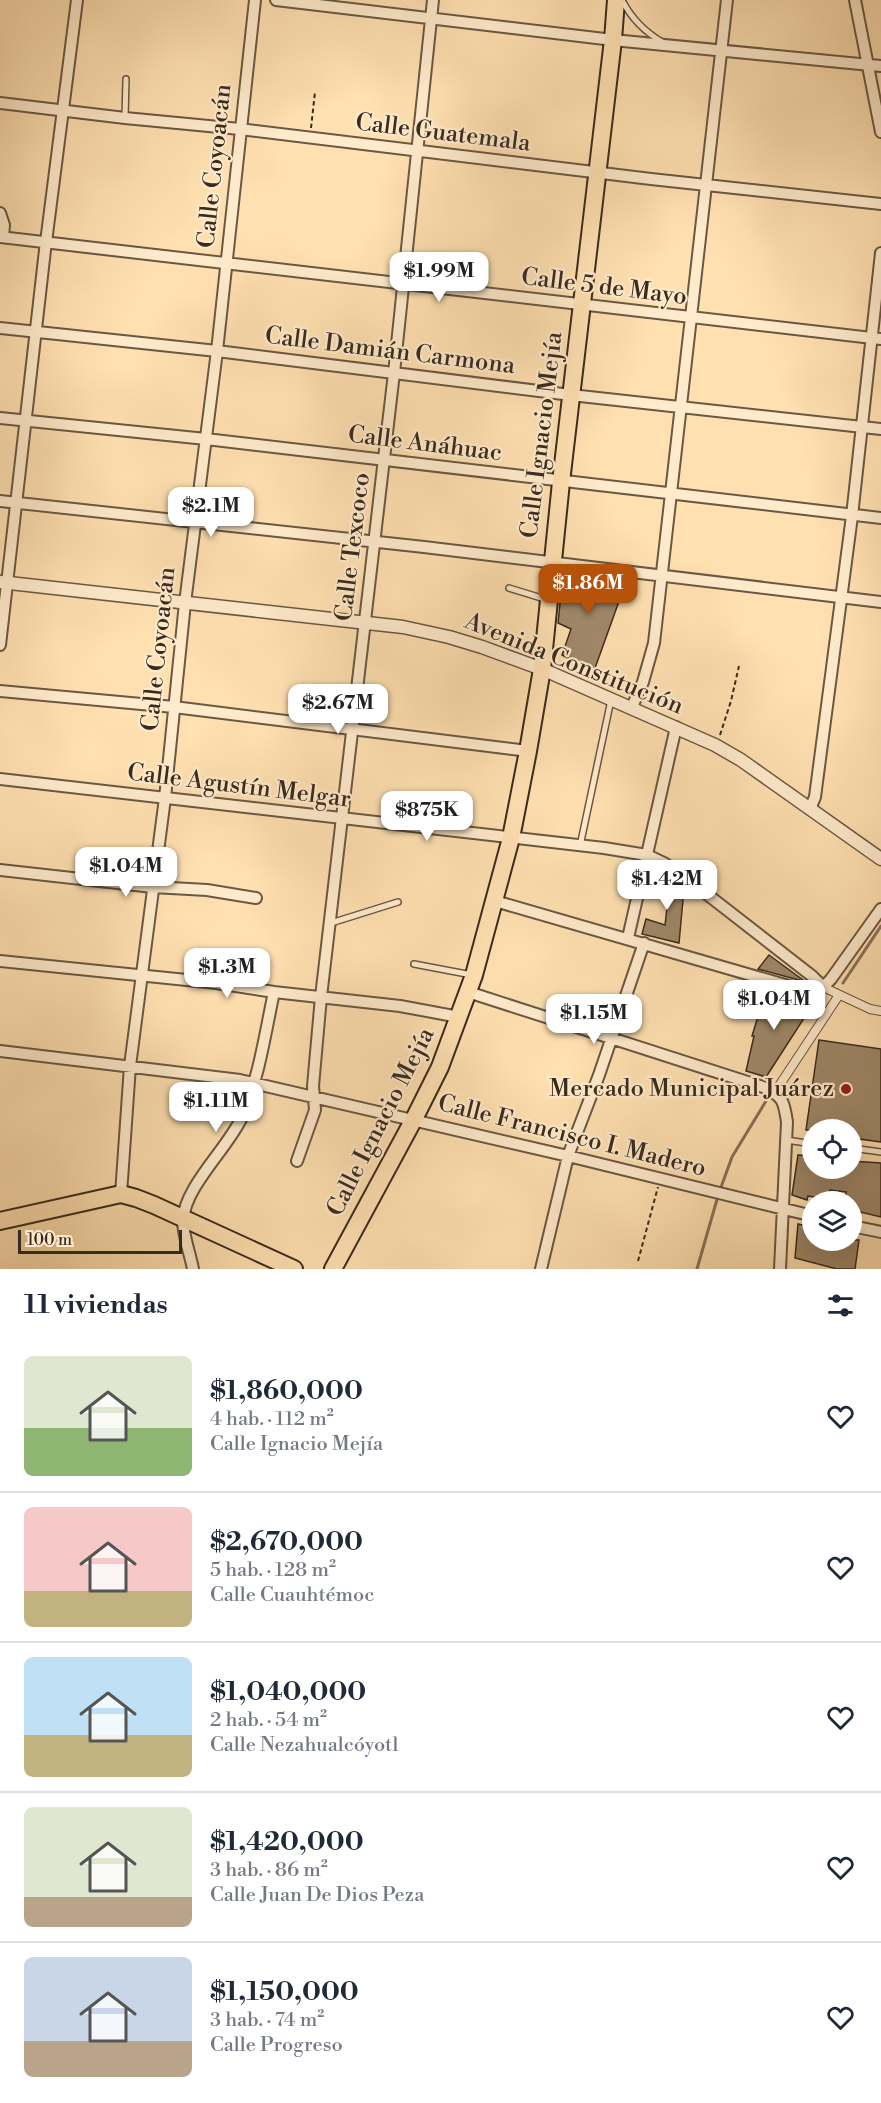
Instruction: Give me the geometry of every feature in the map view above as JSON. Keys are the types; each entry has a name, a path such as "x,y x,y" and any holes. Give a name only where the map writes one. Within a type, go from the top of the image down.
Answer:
{"main road":[{"name":"Calle Ignacio Mejía","path":"333,1269 440,1067 474,975 511,838 542,669 616,0"},
{"path":"0,1221 121,1194 136,1198 294,1269"}],"street":[{"path":"0,645 4,582 17,502 46,243 77,0"},
{"name":"Calle Coyoacán","path":"121,1194 130,1066 165,798 184,603 217,351 255,0"},
{"path":"276,0 613,40 881,66"},
{"name":"Calle Texcoco","path":"297,1161 315,1110 313,1086 321,997 385,461 434,0"},
{"path":"632,707 650,664 662,576 727,0"},
{"path":"855,0 881,132"},
{"name":"Calle Guatemala","path":"0,103 881,204"},
{"path":"0,213 4,225 2,237"},
{"name":"Calle 5 de Mayo","path":"2,237 876,339"},
{"path":"810,809 815,797 862,428 876,339 881,253"},
{"name":"Calle Damián Carmona","path":"0,328 217,351 681,408 881,429"},
{"name":"Calle Anáhuac","path":"0,418 206,439 881,518"},
{"path":"0,501 195,521 881,602"},
{"name":"Avenida Constitución","path":"4,582 403,627 482,647 542,669 715,745 741,760 881,859"},
{"path":"0,691 174,707 528,751"},
{"path":"628,938 676,727"},
{"name":"Calle Agustín Melgar","path":"0,779 647,855 686,878 823,987"},
{"path":"0,870 153,887 207,890 256,898"},
{"path":"495,901 806,991 814,991 831,980 881,909"},
{"path":"541,1269 568,1156 600,1075 644,943"},
{"path":"0,961 216,983 274,993 421,1009 459,1017"},
{"path":"823,987 870,1009 881,1011"},
{"path":"468,992 778,1094 785,1107 786,1140 780,1269"},
{"path":"190,1268 183,1219 192,1194 242,1117 254,1084 274,993"},
{"path":"778,1094 839,995"},
{"name":"Calle Francisco I. Madero","path":"0,1051 240,1080 414,1119 802,1213"},
{"path":"862,1228 881,1232"}],"lane":[{"path":"622,0 641,26 666,44"},
{"path":"125,118 126,79"},
{"path":"509,588 548,600"},
{"path":"580,846 611,699"},
{"path":"329,924 398,902"},
{"path":"414,964 474,975"},
{"path":"786,1140 802,1142"},
{"path":"862,1149 881,1152"}],"path":[{"path":"310,137 315,92"},
{"path":"715,745 722,732 739,666"},
{"path":"638,1261 660,1179"}],"building":[{"path":"563,575 627,579 594,671 562,655 571,629 558,623"},
{"path":"655,872 684,889 679,943 642,934 646,919 665,925 668,899 652,887"},
{"path":"769,955 803,980 758,969"},
{"path":"766,990 807,1006 808,1012 766,1077 746,1071 754,1036 752,1036"},
{"name":"Mercado Municipal Juárez","path":"819,1040 881,1049 881,1142 862,1139 862,1119 808,1119"},
{"path":"798,1155 802,1155 802,1179 862,1179 862,1162 881,1163 881,1217 862,1212 862,1191 802,1191 802,1198 792,1195"},
{"path":"798,1224 802,1225 802,1251 857,1251 855,1269 837,1269 795,1258"}],"waterway":[{"path":"843,983 881,926"},
{"path":"720,1190 732,1157 766,1101"},
{"path":"697,1269 718,1196"}],"place":[{"name":"Mercado Municipal Juárez","path":"846,1089"}]}
